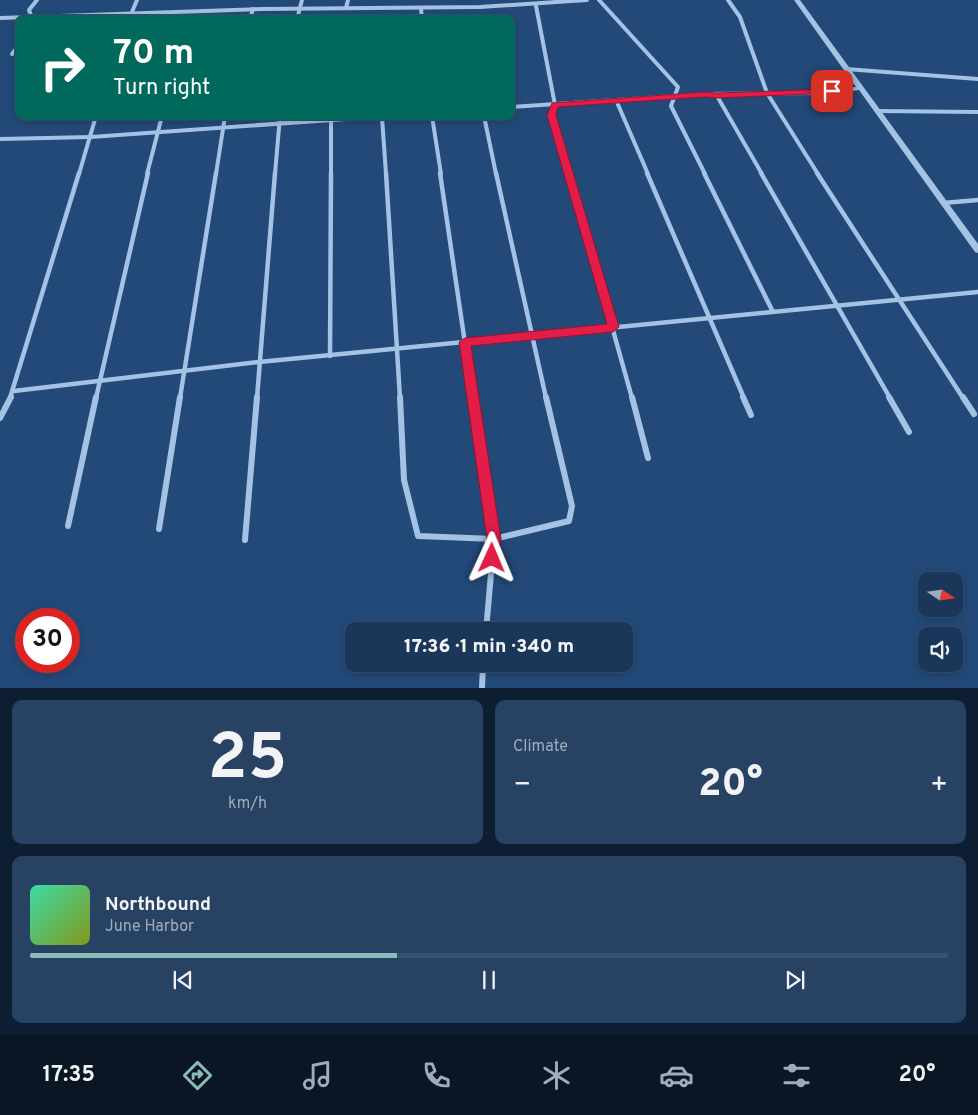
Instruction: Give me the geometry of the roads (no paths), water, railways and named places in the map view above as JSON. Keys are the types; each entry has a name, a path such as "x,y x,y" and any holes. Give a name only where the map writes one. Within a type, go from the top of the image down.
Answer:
{"street":[{"path":"31,15 29,10 37,0"},
{"path":"131,14 137,0"},
{"path":"298,15 302,0"},
{"path":"346,8 348,0"},
{"path":"391,6 392,0"},
{"path":"468,0 468,7"},
{"path":"106,15 391,6 421,9 536,6 587,0"},
{"path":"599,0 678,87 671,106 773,312"},
{"path":"728,0 740,17 767,93 898,300 974,414"},
{"path":"797,0 978,250"},
{"path":"536,6 555,105 552,115 613,327 648,458"},
{"path":"251,15 253,9"},
{"path":"421,9 422,15"},
{"path":"186,15 187,11"},
{"path":"0,18 15,18"},
{"path":"12,54 15,50"},
{"path":"846,68 874,69 946,78 978,79"},
{"path":"515,107 675,96 817,93 861,88"},
{"path":"717,96 909,432"},
{"path":"616,100 708,319 751,415"},
{"path":"877,111 978,112"},
{"path":"0,418 14,390 95,120"},
{"path":"68,526 101,381 128,246 161,120"},
{"path":"159,529 224,120"},
{"path":"0,139 91,137 223,128 279,120 330,120 330,356"},
{"path":"245,540 279,120"},
{"path":"382,120 398,348 404,480 418,536 494,539 569,521 572,506 531,335 485,120"},
{"path":"433,120 494,539 487,622"},
{"path":"943,203 978,200"},
{"path":"14,390 259,362 708,319 835,304 978,292"},
{"path":"482,688 483,672"}]}
